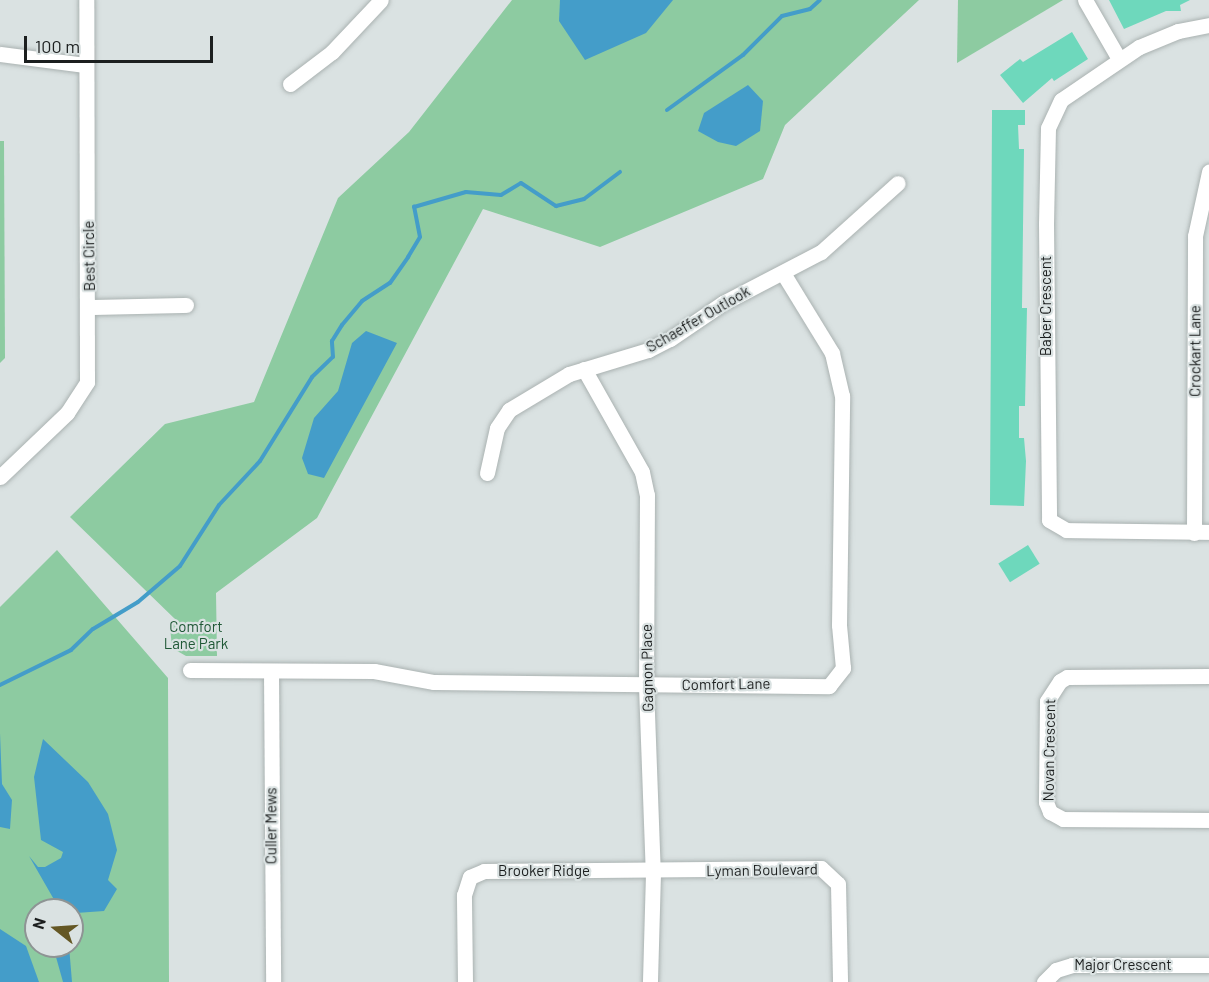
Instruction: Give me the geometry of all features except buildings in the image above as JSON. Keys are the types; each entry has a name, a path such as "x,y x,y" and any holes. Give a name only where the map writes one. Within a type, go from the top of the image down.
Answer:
{"street":[{"name":"Best Circle","path":"0,477 80,397 89,363 86,0"},
{"path":"290,84 332,52 381,0"},
{"path":"1085,0 1119,59"},
{"name":"Baber Crescent","path":"1202,532 1063,530 1052,524 1046,512 1048,128 1064,96 1119,59 1158,38 1209,25"},
{"path":"0,54 85,65"},
{"name":"Crockart Lane","path":"1202,532 1195,236 1209,172"},
{"name":"Schaeffer Outlook","path":"487,473 497,428 509,410 569,374 648,350 723,303 822,252 898,183"},
{"name":"Comfort Lane","path":"190,670 374,671 434,682 646,686 776,682 829,686 843,668 839,625 842,396 839,375 832,353 783,273"},
{"path":"90,307 186,305"},
{"name":"Gagnon Place","path":"584,369 642,472 649,519 646,686 652,873 650,982"},
{"name":"Culler Mews","path":"271,671 273,982"},
{"name":"Novan Crescent","path":"1209,676 1067,677 1058,683 1047,701 1046,802 1052,813 1063,819 1209,820"},
{"name":"Brooker Ridge","path":"465,982 464,895 470,877 498,870 652,873"},
{"name":"Lyman Boulevard","path":"652,873 826,870 838,884 840,982"},
{"name":"Major Crescent","path":"1044,982 1056,970 1069,965 1209,965"}],"green space":[{"name":"Comfort Lane Park","path":"512,0 919,0 785,125 763,179 600,247 483,209 317,518 216,593 217,656 186,656 172,648 170,626 177,621 70,517 165,424 254,402 338,198 409,132"},
{"path":"958,0 1063,0 957,63"},
{"path":"0,141 4,141 5,358 0,363"},
{"path":"57,550 168,678 169,982 0,982 0,607"}],"water":[{"path":"560,0 673,0 646,33 585,60 559,21"},
{"path":"748,85 763,101 760,131 736,146 718,142 698,131 704,113"},
{"path":"366,331 397,343 324,478 308,474 302,458 314,418 338,391 352,343"},
{"path":"0,733 2,784 12,800 10,829 0,827"},
{"path":"43,739 88,782 108,814 117,850 108,880 117,889 104,911 84,912 84,898 53,898 29,856 38,867 45,867 61,858 63,852 41,840 34,777"},
{"path":"0,929 24,945 24,958 30,958 39,982 0,982"},
{"path":"56,958 70,958 72,982 63,982"}],"waterway":[{"path":"667,110 743,55 782,16 810,9 820,0"},
{"path":"0,685 71,650 93,629 138,602 180,566 219,505 260,461 312,377 333,357 332,341 342,325 362,301 390,283 408,257 420,237 414,207 466,192 501,195 521,183 556,206 584,199 620,172"}]}
